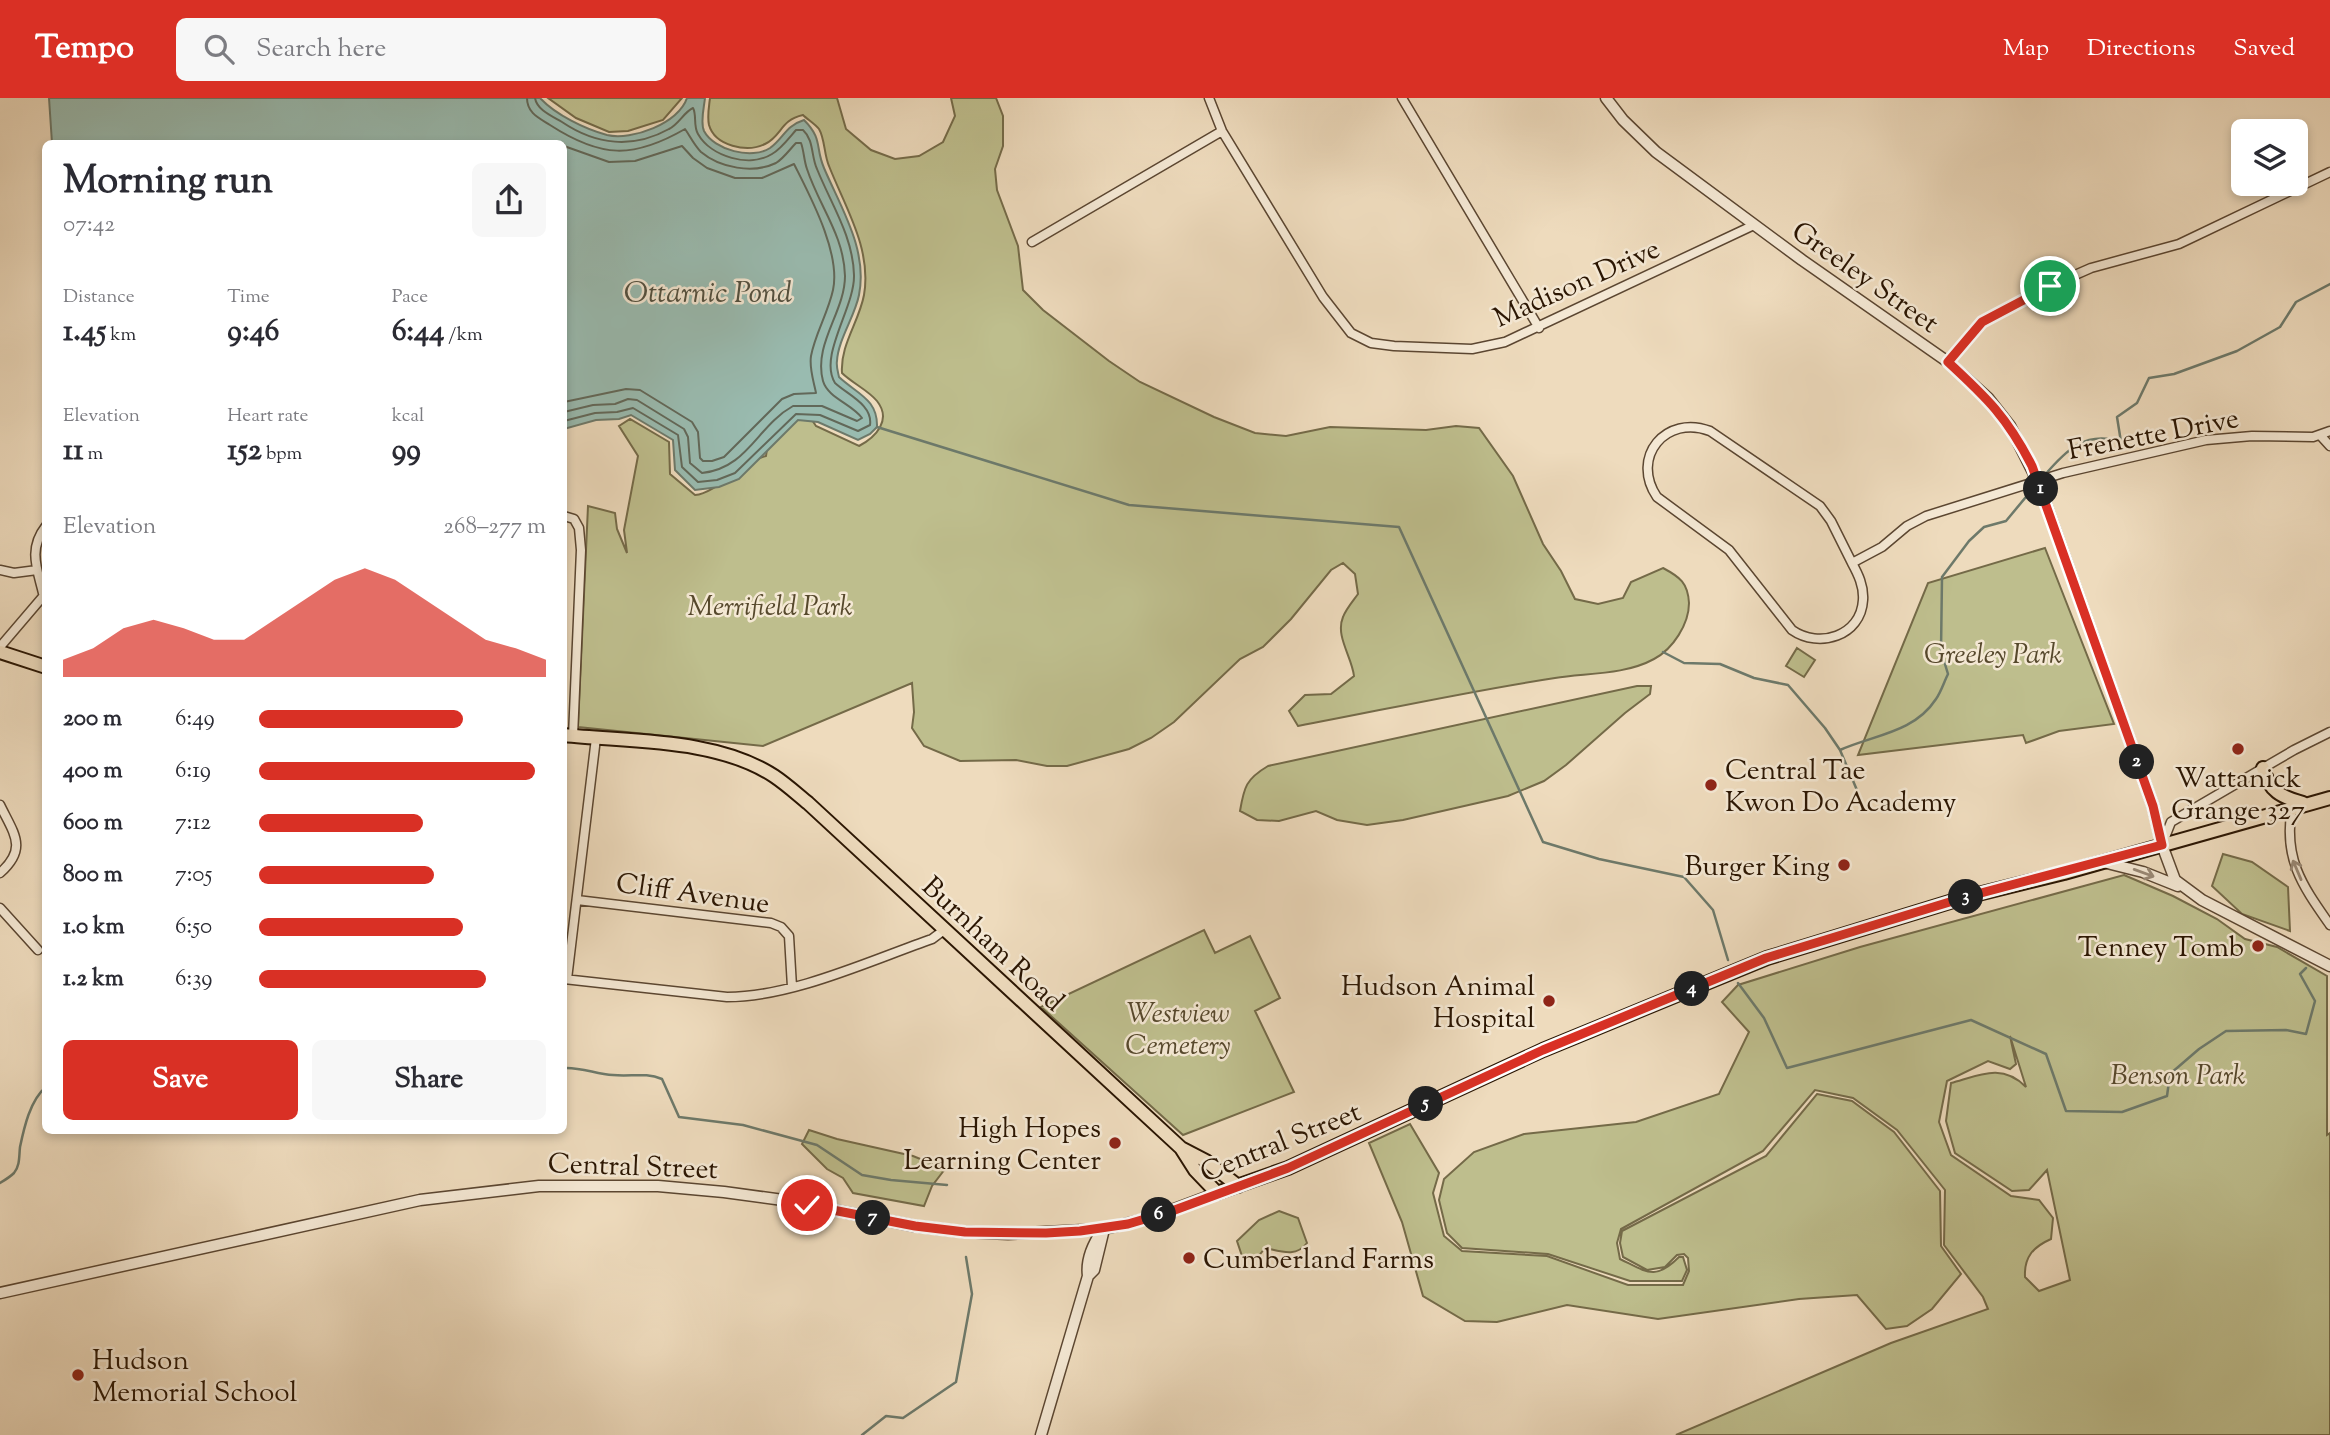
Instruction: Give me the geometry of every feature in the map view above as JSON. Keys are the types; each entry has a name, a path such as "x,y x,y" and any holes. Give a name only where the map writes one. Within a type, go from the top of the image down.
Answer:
{"main road":[{"path":"0,649 42,665"},
{"name":"Burnham Road","path":"568,735 701,749 734,757 774,776 807,803 1181,1148 1206,1161 1238,1186"},
{"path":"2263,768 2271,788 2289,799 2306,804"},
{"name":"Central Street","path":"1217,1193 1288,1168 1543,1050 1766,958 1966,897 2330,798"},
{"name":"Burnham Road","path":"1181,1148 1191,1164 1217,1193"}],"street":[{"name":"Madison Drive","path":"1209,98 1222,131 1324,298 1343,324 1361,339 1371,343 1472,349 1505,342 1754,225"},
{"path":"1402,98 1539,327"},
{"name":"Greeley Street","path":"1606,98 1623,120 1656,152 1948,362 1987,398 2003,417 2016,435 2038,482 2153,806 2162,845 2175,880 2185,889"},
{"path":"1032,242 1222,131"},
{"path":"1948,362 1982,322 2050,286 2091,268 2179,244 2330,172"},
{"path":"1685,427 1698,427 1716,434 1820,506 1831,521 1852,562 1863,592 1863,605 1855,622 1840,635 1828,639 1815,640 1797,634 1782,620 1729,550 1657,496 1650,485 1647,472 1653,448 1667,433 1685,427"},
{"name":"Frenette Drive","path":"1852,562 1882,547 1919,519 2063,473 2206,440 2229,437 2306,438 2330,431"},
{"path":"2320,435 2330,446"},
{"path":"567,517 574,519 579,528 581,550 568,735"},
{"path":"42,531 35,541 37,570 42,586"},
{"path":"0,569 14,573 37,570"},
{"path":"0,649 42,596"},
{"path":"2162,845 2171,822 2330,732"},
{"path":"567,967 578,900 596,738"},
{"path":"0,805 17,839 17,851 13,861 0,873"},
{"path":"2292,807 2288,831 2294,865 2311,900 2330,925"},
{"path":"2102,862 2143,872 2185,889 2330,965"},
{"name":"Cliff Avenue","path":"578,900 771,923 781,927 789,936 792,988"},
{"path":"0,908 38,950"},
{"path":"567,979 727,997 749,997 792,988 932,939 944,930"},
{"name":"Central Street","path":"0,1293 395,1205 453,1195 539,1186 658,1186 724,1192 783,1200 915,1226 965,1232 1046,1233 1104,1229 1161,1214 1217,1193"},
{"path":"1041,1435 1088,1276 1094,1270 1104,1229"}],"green space":[{"path":"548,98 682,98 663,120 628,131 609,132 576,118"},
{"name":"Merrifield Park","path":"710,98 837,98 846,129 871,150 895,159 919,156 943,142 955,116 951,98 996,98 1003,116 1003,146 995,169 997,190 1018,246 1023,290 1043,310 1109,361 1140,382 1255,433 1286,436 1330,427 1426,430 1456,426 1479,428 1513,476 1543,544 1575,599 1598,604 1623,598 1631,582 1663,568 1678,578 1687,590 1689,603 1683,627 1661,655 1631,668 1491,689 1298,726 1289,711 1305,695 1331,694 1354,676 1342,639 1341,624 1358,594 1355,574 1343,563 1331,570 1291,619 1263,647 1240,659 1174,722 1129,749 1067,766 1047,766 1016,760 960,761 924,746 912,728 912,683 763,746 578,727 588,506 615,513 617,529 627,553 624,530 638,456 619,426 630,419 669,442 670,474 695,495 712,489 747,464 766,456 767,449 791,419 808,414 816,426 859,446 876,433 882,421 883,415 877,401 842,373 844,353 864,295 864,261 856,229 827,162 819,129 803,115 785,124 771,141 765,144 750,148 733,146 712,132 708,118"},
{"name":"Greeley Park","path":"2045,548 2114,724 2059,731 2026,743 2023,735 1858,755 1928,583"},
{"path":"1797,648 1815,660 1804,677 1786,666"},
{"path":"1637,686 1651,686 1650,694 1544,781 1508,796 1403,820 1367,825 1337,820 1316,811 1279,821 1257,820 1240,811 1247,784 1268,766"},
{"path":"2223,854 2252,862 2288,887 2290,931 2242,914 2212,886"},
{"name":"Benson Park","path":"2124,875 2217,919 2245,939 2277,947 2327,976 2330,1435 1676,1435 1891,1343 1988,1309 1983,1297 1944,1245 1945,1190 1897,1130 1853,1098 1815,1090 1763,1151 1621,1229 1617,1243 1620,1259 1637,1268 1657,1272 1683,1257 1687,1270 1682,1281 1630,1281 1548,1254 1462,1248 1447,1233 1439,1200 1444,1179 1474,1152 1524,1134 1636,1122 1719,1094 1749,1032 1722,1002 1738,985 1860,947","holes":["2010,1036 2026,1087 2008,1075 1999,1073 1981,1074 1951,1083 1946,1121 1955,1153 2012,1191 2029,1190 2047,1170 2070,1280 2039,1291 2025,1277 2026,1264 2035,1249 2051,1239 2053,1218 2039,1200 2011,1196 1951,1155 1939,1122 1947,1081 1988,1061 2010,1069 2016,1064"]},
{"name":"Westview Cemetery","path":"1204,930 1215,953 1250,936 1280,998 1255,1011 1294,1092 1183,1135 1041,1007"},
{"path":"1817,1094 1852,1101 1894,1132 1940,1191 1941,1246 1961,1274 1932,1309 1907,1326 1886,1329 1857,1295 1799,1299 1658,1319 1567,1305 1497,1322 1465,1321 1423,1296 1402,1222 1369,1143 1410,1124 1439,1173 1433,1193 1444,1236 1462,1251 1547,1256 1628,1285 1683,1285 1689,1271 1688,1258 1684,1254 1677,1255 1665,1267 1647,1270 1623,1257 1620,1243 1622,1231 1766,1156"},
{"path":"809,1130 913,1156 945,1169 932,1186 924,1206 853,1193 843,1178 827,1169 802,1144"},
{"path":"1279,1211 1298,1218 1307,1243 1298,1251 1282,1252 1265,1248 1257,1258 1243,1259 1237,1241 1259,1220"}],"water":[{"name":"Ottarnic Pond","path":"49,98 540,98 562,116 580,125 617,136 641,133 665,122 675,115 687,98 705,98 702,119 704,131 709,138 725,148 744,153 770,148 789,129 804,120 816,138 821,161 851,230 860,262 859,295 838,353 839,377 870,403 877,427 858,440 818,422 798,420 739,479 719,487 695,490 675,470 673,440 631,415 619,419 596,420 567,428 567,140 52,140"}],"waterway":[{"path":"2044,476 2060,458 2087,441 2109,439 2121,442 2117,417 2137,403 2149,378 2174,374 2237,351 2280,327 2296,302 2330,284"},
{"path":"877,427 1129,505 1399,527 1543,842 1599,859 1684,877 1713,910 1728,960"},
{"path":"1840,750 1905,726 1927,710 1936,699 1948,674 1941,651 1942,577 1969,541 1984,527 2006,521 2035,486"},
{"path":"1663,652 1684,663 1720,664 1754,678 1788,685 1840,750 1862,802"},
{"path":"1738,983 1764,1018 1787,1068 1971,1020 2046,1054 2066,1111 2122,1112 2167,1096 2170,1074 2199,1049 2226,1031 2286,1030 2306,1034 2315,1001 2300,974 2306,968"},
{"path":"567,1068 613,1075 656,1077 662,1079 679,1117 743,1125 817,1145 862,1175 947,1185"},
{"path":"0,1183 16,1170 28,1115 42,1091"},
{"path":"862,1435 886,1416 903,1418 956,1382 972,1294 966,1257"}],"place":[{"name":"Wattanick Grange 327","path":"2238,749"},
{"name":"Central Tae Kwon Do Academy","path":"1711,785"},
{"name":"Burger King","path":"1844,865"},
{"name":"Tenney Tomb","path":"2258,946"},
{"name":"Hudson Animal Hospital","path":"1549,1001"},
{"name":"High Hopes Learning Center","path":"1115,1143"},
{"name":"Cumberland Farms","path":"1189,1258"},
{"name":"Hudson Memorial School","path":"78,1375"}],"route":[{"path":"807,1205 915,1226 965,1232 1046,1233 1104,1229 1128,1224 1172,1211 1288,1168 1543,1050 1766,958 1966,897 2162,845 2153,806 2032,466 2016,435 1996,408 1948,362 1982,322 2050,286"}]}
